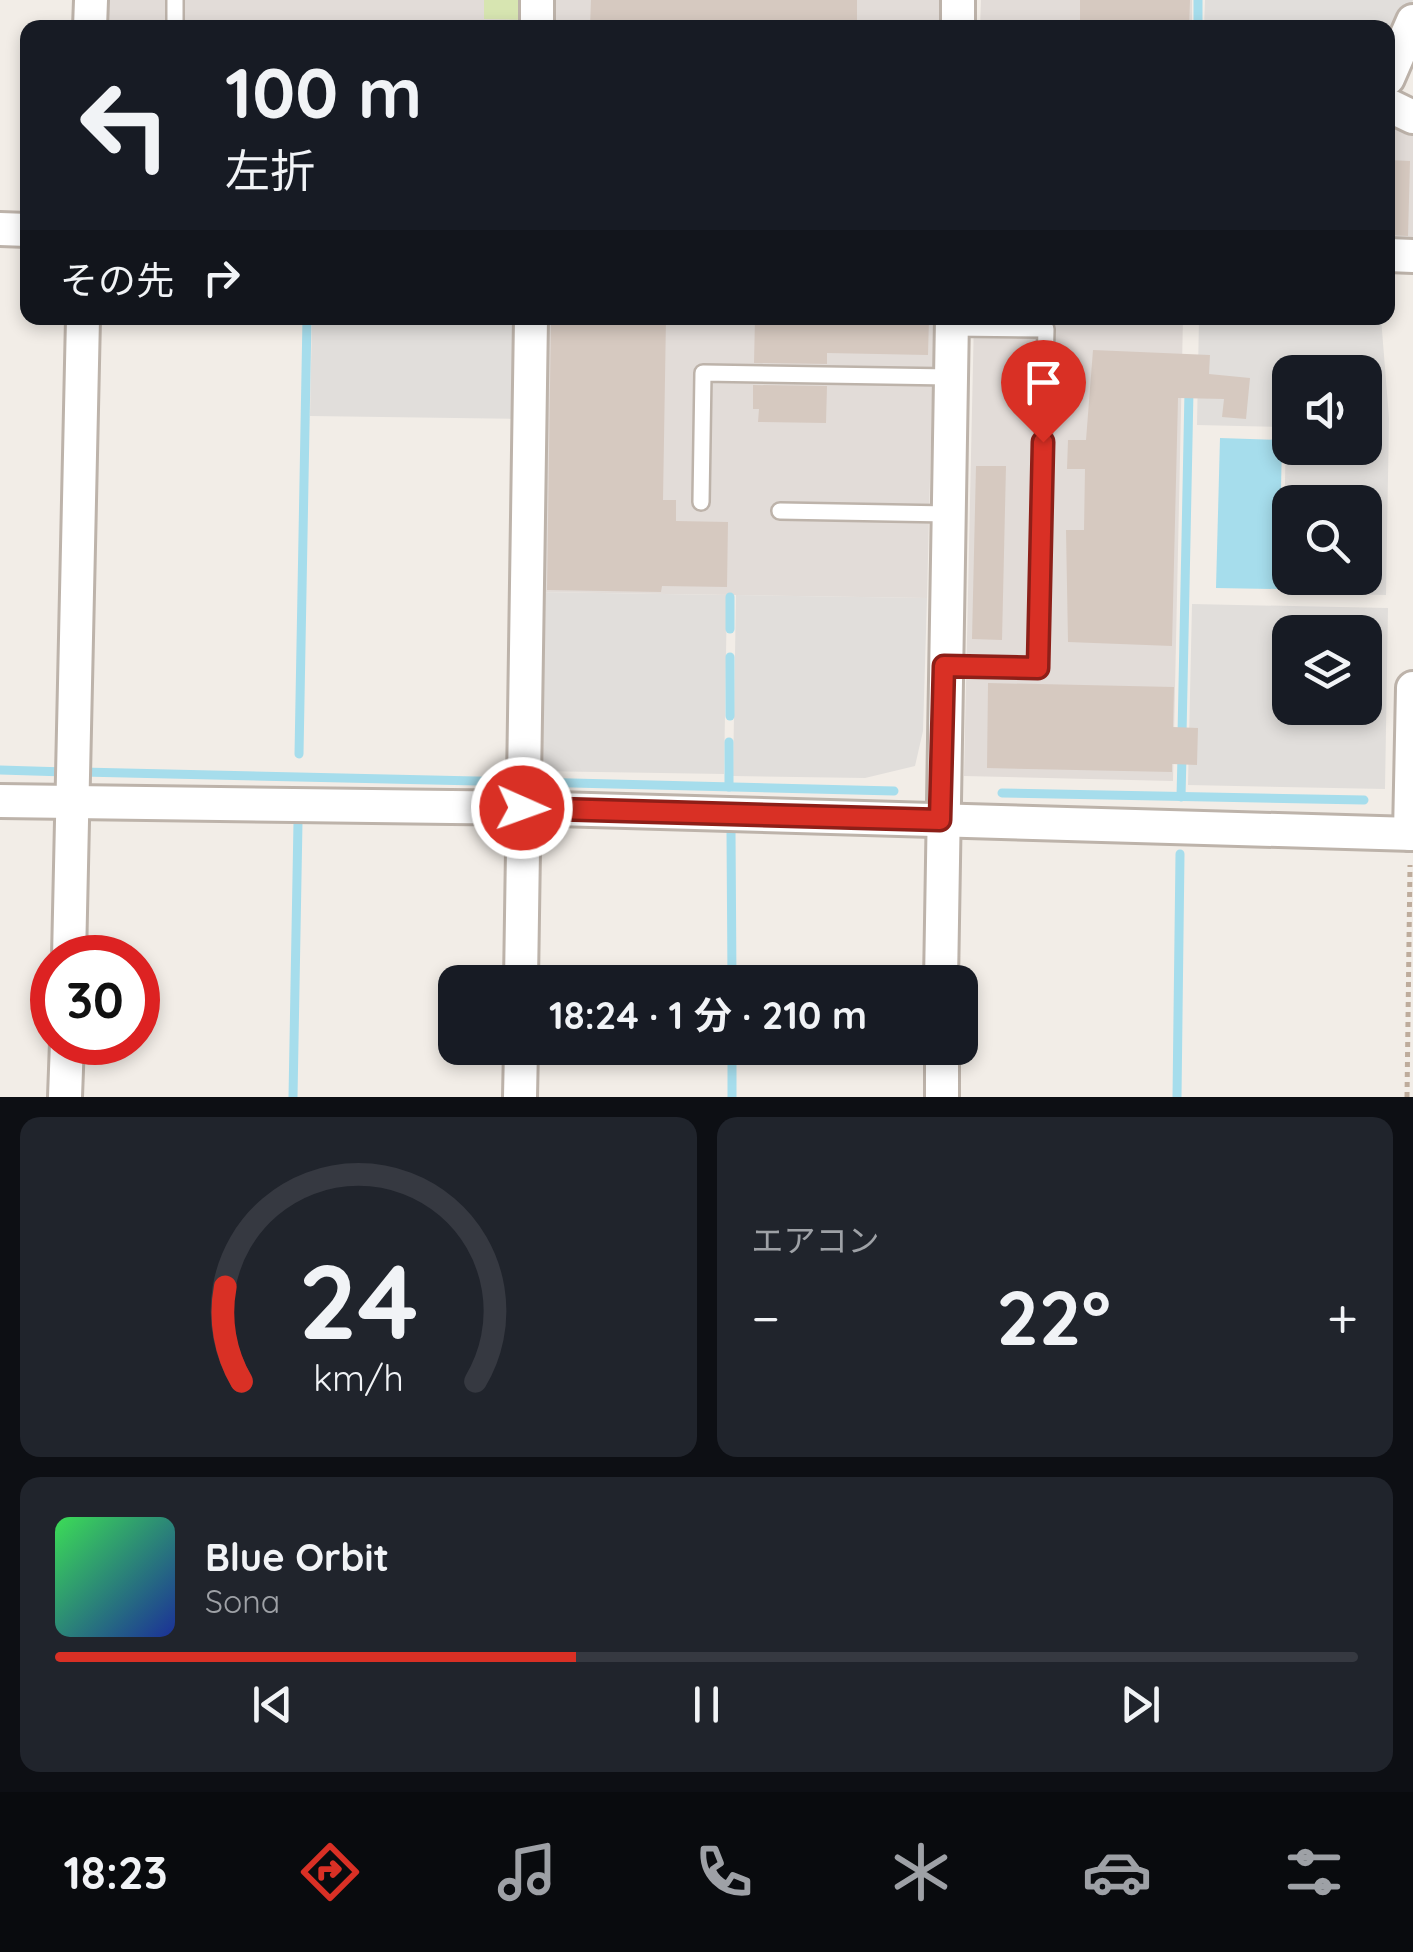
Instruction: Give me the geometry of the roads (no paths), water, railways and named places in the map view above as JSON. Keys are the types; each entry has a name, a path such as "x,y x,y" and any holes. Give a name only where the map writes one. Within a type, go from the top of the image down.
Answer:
{"street":[{"path":"1395,62 1413,20"},
{"path":"69,935 83,325"},
{"path":"521,965 531,325"},
{"path":"941,965 940,820 952,325"},
{"path":"0,802 73,782 523,791 940,820 1412,834 1413,688"},
{"path":"66,1097 67,1065"},
{"path":"520,1065 520,1097"},
{"path":"942,1065 942,1097"}],"lane":[{"path":"944,666 1038,668 1046,330 979,325"},
{"path":"700,502 703,373 950,377"},
{"path":"780,511 948,514"}],"water":[{"path":"1220,438 1272,440 1272,465 1281,465 1281,485 1272,485 1272,589 1216,588"}],"waterway":[{"path":"1198,0 1198,20"},
{"path":"299,754 307,325"},
{"path":"1182,735 1189,391"},
{"path":"730,597 730,629"},
{"path":"730,657 730,716"},
{"path":"729,742 729,787"},
{"path":"1181,797 1182,756"},
{"path":"0,770 66,772"},
{"path":"82,772 516,782"},
{"path":"532,782 894,791"},
{"path":"1002,793 1364,800"},
{"path":"293,1097 298,822"},
{"path":"731,831 732,965"},
{"path":"1177,1097 1180,854"},
{"path":"732,1065 732,1097"}]}
